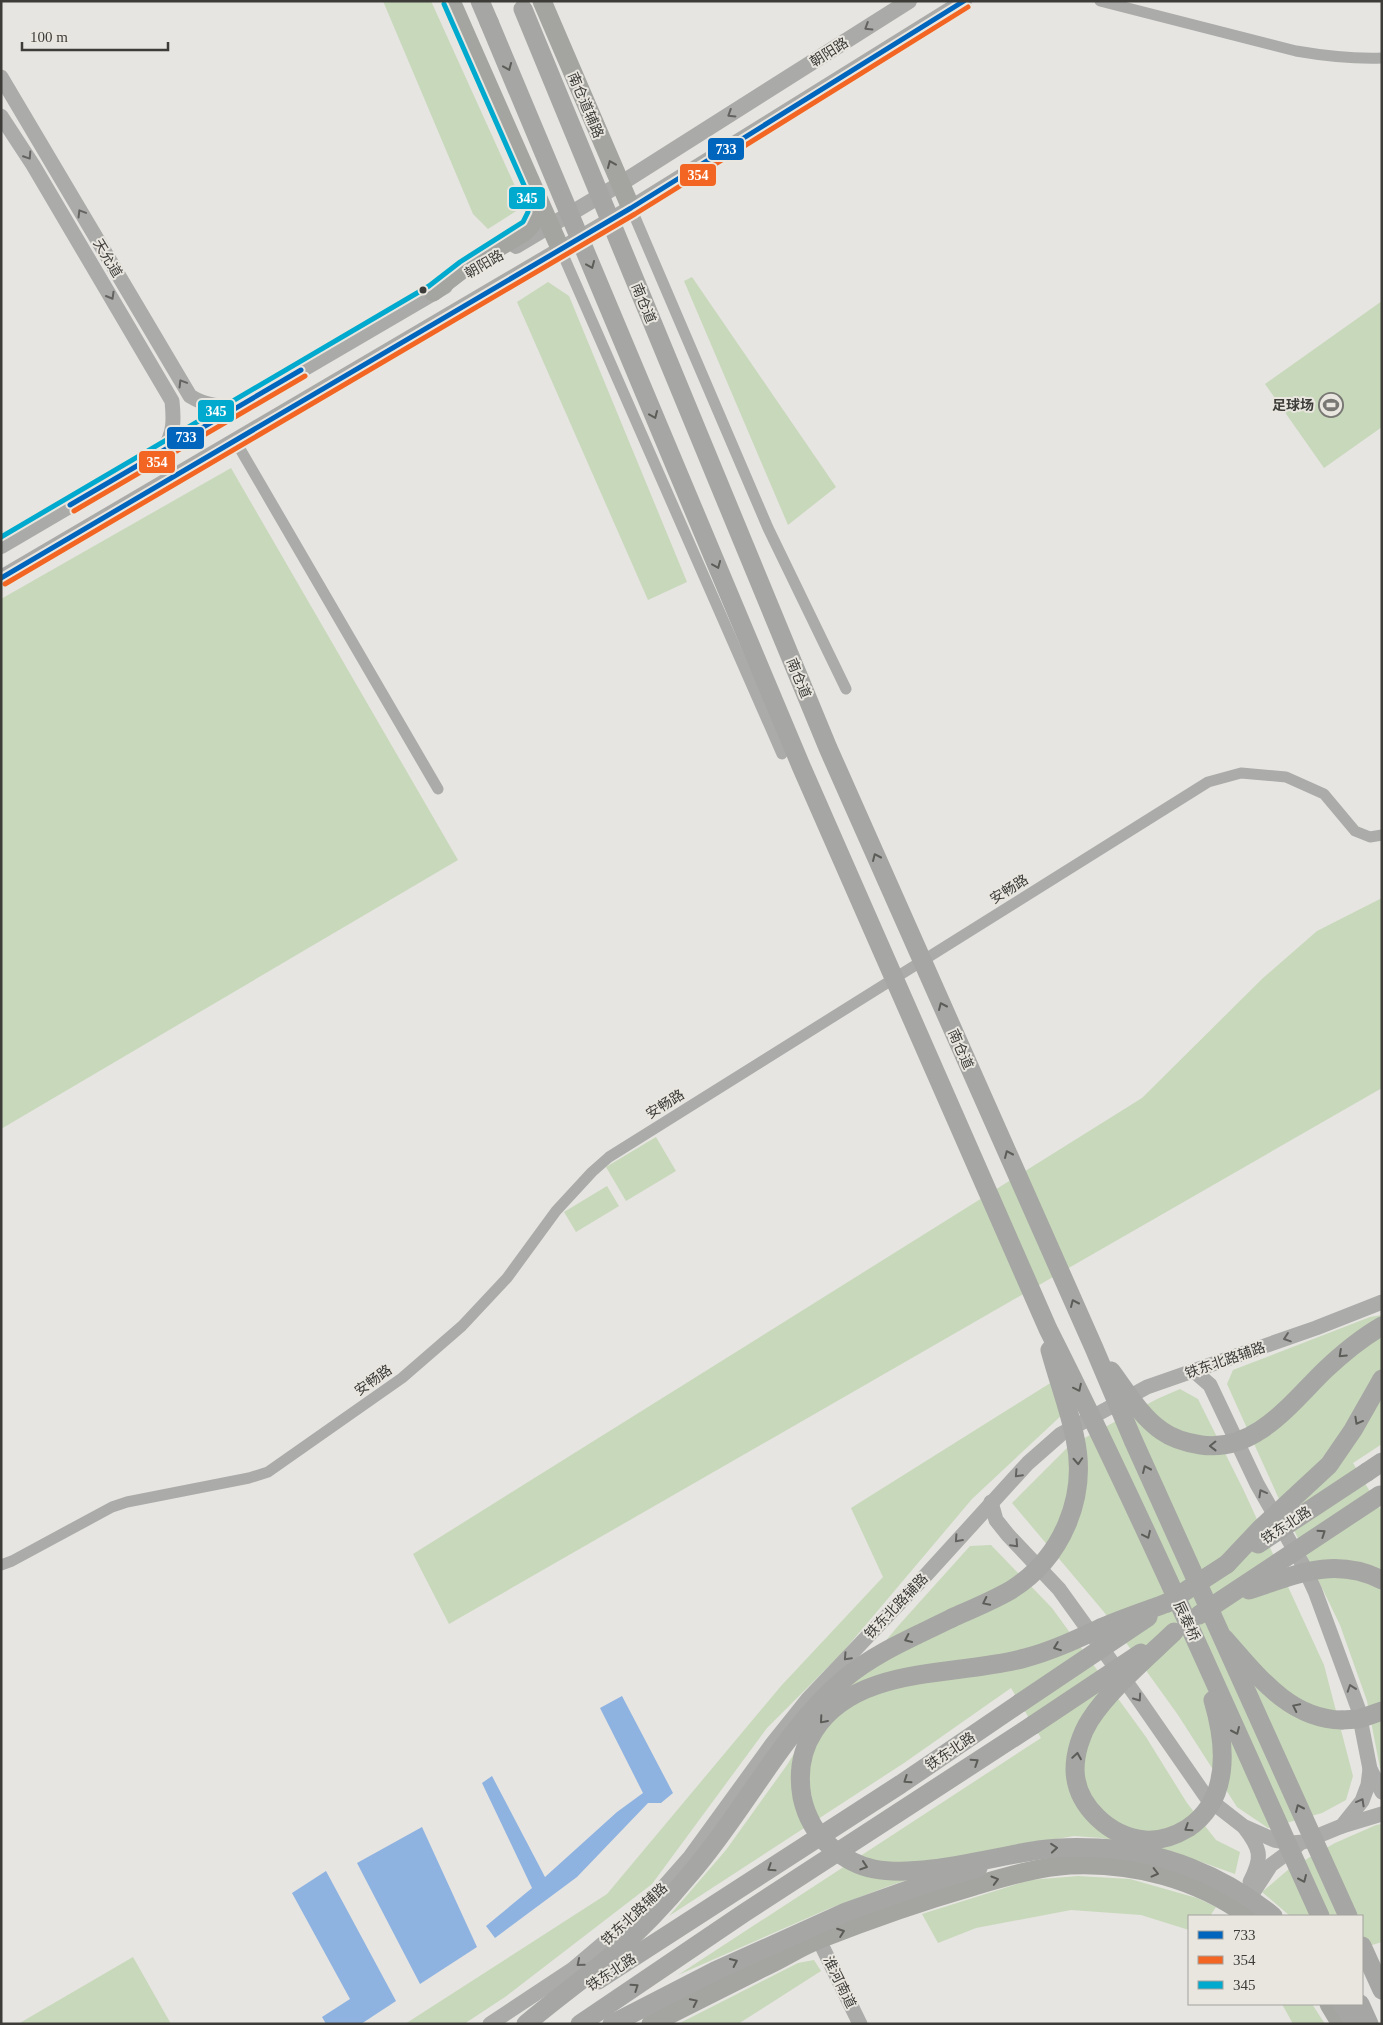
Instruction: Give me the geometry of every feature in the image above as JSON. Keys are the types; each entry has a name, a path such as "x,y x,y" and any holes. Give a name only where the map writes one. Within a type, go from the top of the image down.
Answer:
{"highway":[{"path":"480,1 805,775 1048,1329 1050,1347 1069,1414 1079,1461 1078,1482 1068,1522 1059,1541 1042,1564 1010,1590 890,1647 844,1679 804,1720 692,1872 652,1917 612,1955 527,2024"},
{"name":"南仓道","path":"521,5 828,748 1094,1348"},
{"path":"1094,1348 1149,1420 1162,1431 1192,1444 1208,1446 1226,1445 1247,1438 1268,1425 1350,1347 1382,1326"},
{"name":"辰泰桥","path":"1048,1329 1077,1385 1194,1637 1320,1915"},
{"name":"辰泰桥","path":"1094,1348 1129,1431 1348,1915"},
{"path":"1227,1564 1260,1529 1329,1464 1353,1430 1382,1378"},
{"name":"铁东北路","path":"527,2024 901,1784 1139,1624 1167,1603 1375,1467"},
{"name":"铁东北路","path":"580,2024 744,1913 1174,1632 1381,1494"},
{"path":"1226,1597 1310,1570 1323,1568 1354,1569 1382,1580"},
{"path":"1167,1603 1126,1618 1056,1648 1021,1659 924,1675 867,1688 849,1698 834,1709 816,1728 806,1745 802,1760 801,1784 803,1801 808,1817 818,1833 843,1857 873,1869 920,1870 1043,1849 1066,1847 1119,1850 1170,1860 1229,1886 1272,1915"},
{"path":"1174,1632 1104,1702 1090,1720 1077,1753 1075,1771 1078,1787 1085,1802 1095,1815 1107,1825 1134,1838 1160,1839 1178,1834 1198,1821 1212,1805 1222,1772 1223,1758 1218,1719 1194,1637"},
{"path":"1220,1634 1271,1690 1293,1705 1317,1715 1336,1720 1359,1719 1382,1711"},
{"path":"612,2024 715,1971 846,1912 922,1885 972,1870 1006,1856"},
{"path":"1363,1948 1382,1990"},
{"path":"1343,2005 1355,2024"},
{"path":"1360,2005 1369,2024"}],"main road":[{"path":"451,1 560,248"},
{"name":"南仓道辅路","path":"542,1 631,208"},
{"name":"朝阳路","path":"1,546 620,184 909,1"},
{"name":"朝阳路","path":"1,578 236,442 560,248 631,208 964,1"},
{"path":"433,292 450,278 533,225 537,206 534,190"},
{"path":"651,2024 819,1940 937,1897 1022,1873 1069,1865 1107,1865 1147,1871 1197,1887 1242,1911"},
{"path":"1331,2005 1342,2024"}],"street":[{"path":"1100,1 1328,57 1354,59 1382,58"},
{"name":"天允道","path":"1,77 190,396 200,402 221,407 239,406"},
{"name":"天允道","path":"1,116 33,165 172,401 174,423 172,436 164,449"},
{"path":"631,208 768,528 846,689"},
{"path":"560,248 782,754"},
{"path":"236,442 438,789"},
{"name":"安畅路","path":"1,1565 12,1561 112,1507 137,1500 249,1478 268,1472 402,1378 450,1337 507,1278 556,1211 592,1172 609,1157 1208,782 1240,773 1286,777 1324,794 1355,831 1370,837 1382,835"},
{"name":"铁东北路辅路","path":"490,2024 573,1969 651,1901 690,1857 772,1744 808,1699 926,1575 1028,1463 1061,1434 1147,1387 1316,1328 1382,1302"},
{"path":"1194,1371 1210,1385 1257,1484 1303,1565 1315,1591 1358,1708 1370,1769 1382,1792"},
{"path":"991,1502 996,1520 1059,1590 1207,1798 1243,1826 1256,1842 1259,1850 1259,1860 1242,1911"},
{"path":"1342,1826 1362,1800 1368,1785 1370,1769"},
{"path":"1242,1911 1271,1866 1302,1842 1342,1826 1382,1814"},
{"path":"1243,1826 1281,1842 1302,1842"},
{"name":"淮河南道","path":"819,1940 860,2024"}],"green space":[{"path":"383,1 431,1 524,206 488,229 473,214"},
{"path":"692,277 836,487 788,525 684,281"},
{"path":"548,282 569,296 687,582 648,600 517,302"},
{"name":"足球场","path":"1382,301 1382,427 1324,468 1265,384"},
{"path":"231,468 458,860 1,1129 1,599"},
{"path":"1382,898 1382,1088 449,1624 413,1554 1142,1098 1263,978 1317,931"},
{"path":"656,1137 676,1171 626,1201 606,1167"},
{"path":"607,1186 619,1206 576,1232 564,1212"},
{"path":"1382,1315 1382,1444 1353,1463 1382,1512 1382,1771 1367,1701 1340,1625 1279,1499 1227,1384 1233,1370 1370,1317"},
{"path":"1052,1382 1064,1413 972,1499 842,1653 767,1728 652,1884 505,1997 464,2024 405,2024 607,1894 781,1686 883,1577 851,1508"},
{"path":"1180,1389 1198,1399 1244,1491 1324,1665 1353,1776 1346,1800 1322,1813 1268,1828 1237,1807 1178,1715 1104,1612 1012,1503 1068,1447 1157,1399"},
{"path":"991,1545 1052,1608 1146,1737 1187,1803 1216,1840 1240,1852 1235,1874 1196,1860 1102,1838 1074,1836 1003,1848 889,1886 828,1909 678,1975 1041,1738 1011,1688 904,1763 669,1916 726,1850 787,1765 805,1736 899,1625 970,1546"},
{"path":"1382,1824 1382,1942 1363,1948 1363,1915 1289,1915 1262,1892 1289,1869 1335,1843"},
{"path":"1078,1876 1130,1879 1197,1898 1216,1907 1211,1915 1188,1915 1188,1930 1141,1915 1071,1910 976,1928 938,1943 922,1914 1030,1880"},
{"path":"133,1957 171,2024 18,2024"},
{"path":"814,1960 821,1971 738,2024 678,2024 798,1963"},
{"path":"1283,2005 1313,2005 1325,2024 1293,2024"}],"water":[{"path":"622,1696 673,1793 661,1803 648,1803 577,1877 495,1938 486,1926 532,1888 482,1783 492,1776 545,1877 617,1812 643,1793 600,1708"},
{"path":"422,1827 477,1947 420,1984 357,1863"},
{"path":"326,1871 396,2001 361,2024 326,2024 322,2017 350,1999 292,1893"}],"transit line":[{"name":"733","path":"1,578 631,208 964,1"},
{"name":"345","path":"1,537 429,286 460,262 523,222 528,212 527,192 444,4"},
{"name":"354","path":"5,584 635,214 968,7"},
{"name":"733","path":"70,505 301,370"},
{"name":"354","path":"74,511 305,376"}],"place":[{"name":"足球场","path":"1331,405"}]}
